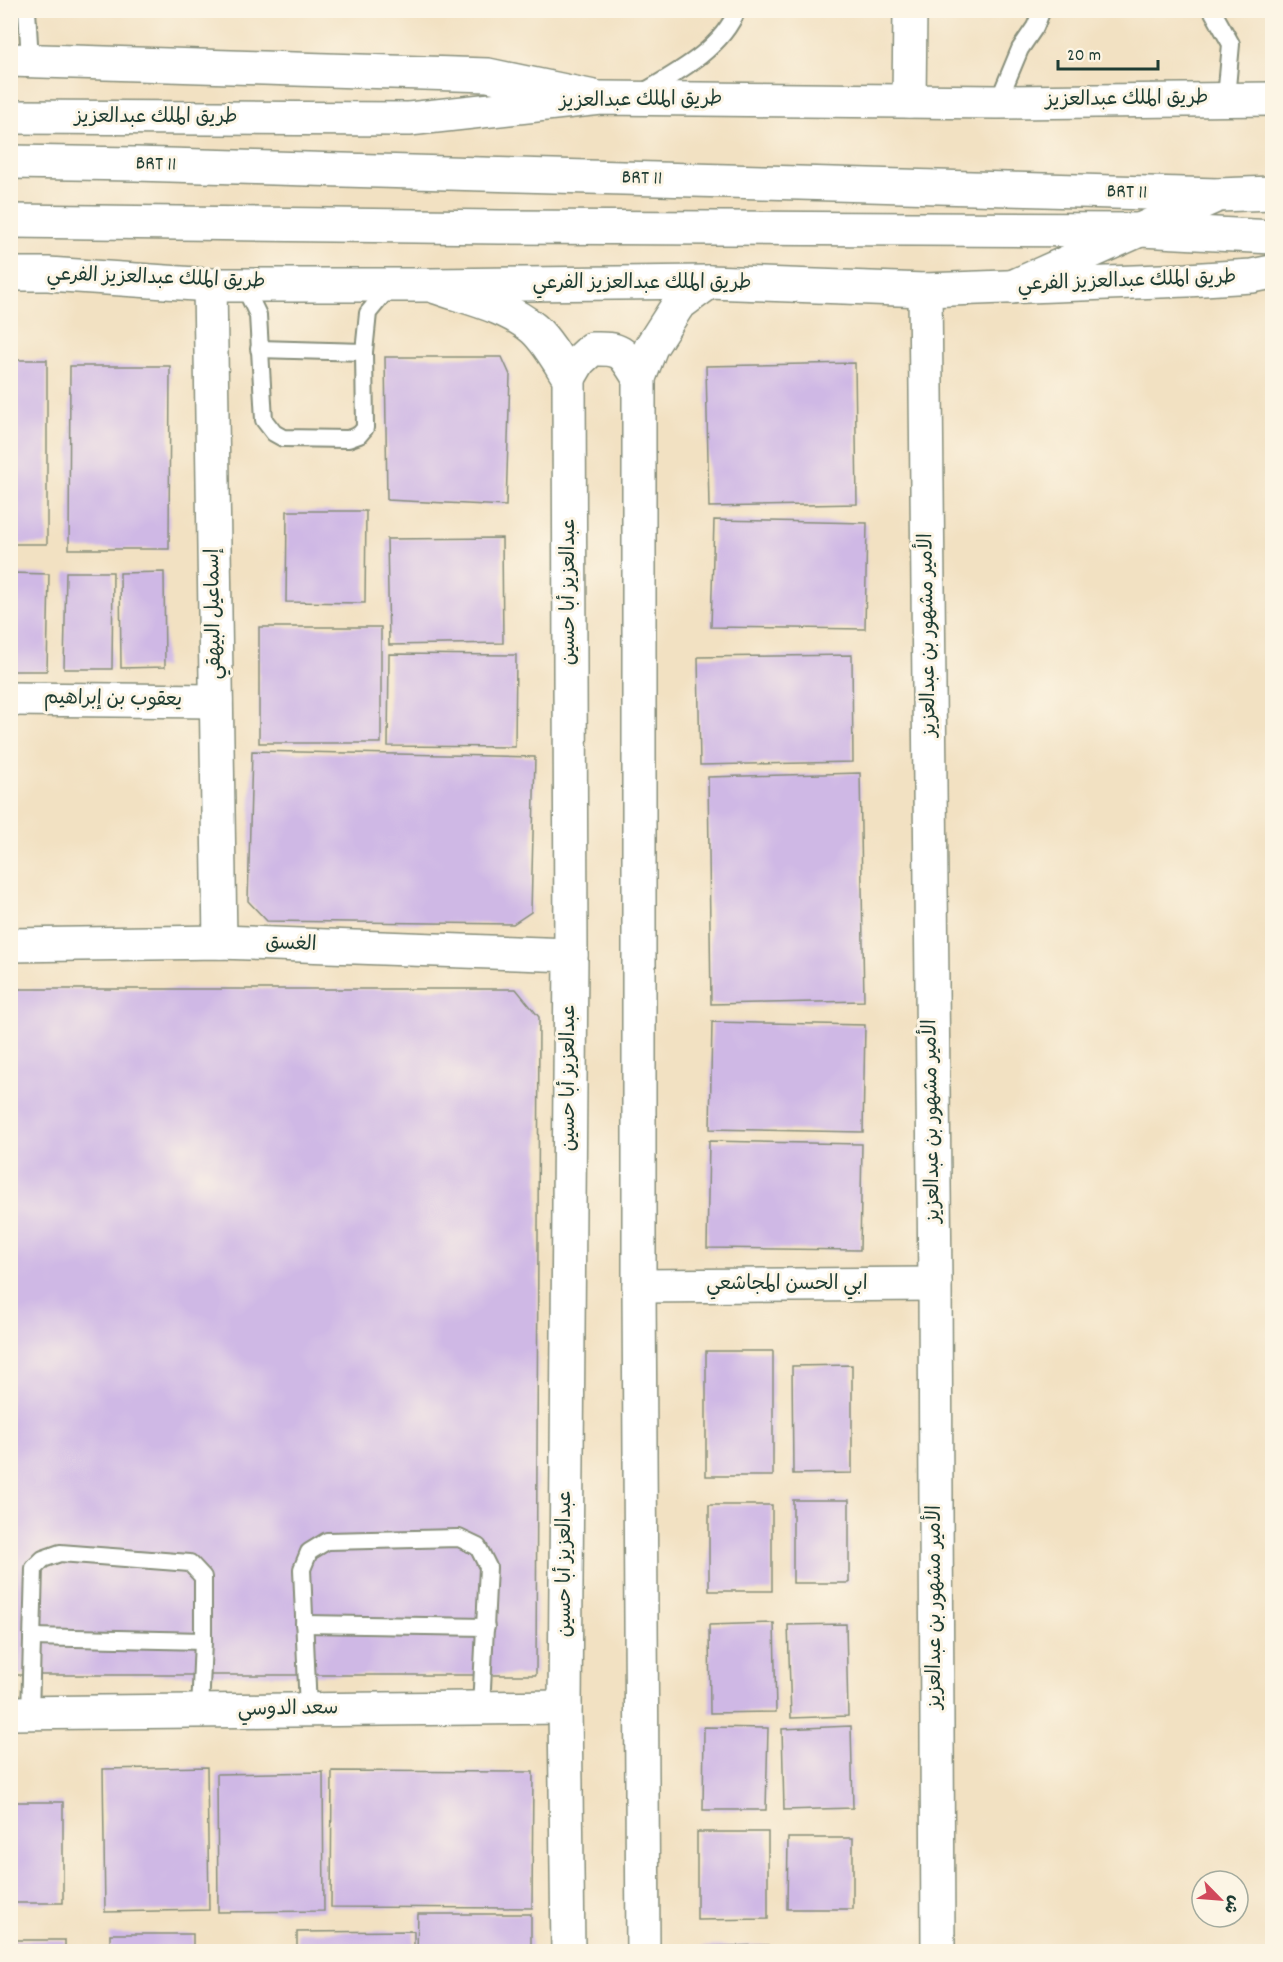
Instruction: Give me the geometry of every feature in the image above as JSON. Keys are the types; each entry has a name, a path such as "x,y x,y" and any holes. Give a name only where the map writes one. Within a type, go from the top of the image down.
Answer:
{"street":[{"path":"909,10 909,101"},
{"path":"20,60 488,75 617,98"},
{"name":"طريق الملك عبدالعزيز","path":"10,117 409,118 617,98 998,102 1272,99"},
{"name":"BRT 11","path":"10,162 1218,195 1272,193"},
{"path":"1012,287 1218,195"},
{"path":"10,221 500,227 1141,230 1272,237"},
{"name":"طريق الملك عبدالعزيز الفرعي","path":"10,274 48,274 210,285 709,282 925,290 1187,280 1252,276 1272,272"},
{"path":"643,1952 639,1286 639,378 651,347 678,305 709,282"},
{"name":"إسماعيل البيهقي","path":"210,285 220,942"},
{"path":"431,285 502,309 533,329 554,354 569,378 579,361 591,349 612,349 627,358 639,378"},
{"name":"الأمير مشهور بن عبدالعزيز","path":"925,290 935,1284 938,1952"},
{"name":"عبدالعزيز أبا حسين","path":"568,1952 565,1707 571,955 569,378"},
{"name":"يعقوب بن إبراهيم","path":"10,699 216,701"},
{"name":"الغسق","path":"10,945 220,942 571,955"},
{"name":"ابي الحسن المجاشعي","path":"639,1286 935,1284"},
{"name":"سعد الدوسي","path":"20,1713 565,1707"}],"lane":[{"path":"20,60 27,10"},
{"path":"617,98 686,68 725,31 737,10"},
{"path":"998,102 1020,49 1035,27 1042,10"},
{"path":"1212,10 1232,44 1226,98"},
{"path":"243,284 258,315 264,420 274,433 283,438 348,439 359,435 364,428 364,352 368,313 391,285"},
{"path":"260,349 364,352"},
{"path":"308,1710 302,1569 309,1552 327,1541 459,1538 477,1547 488,1567 481,1708"},
{"path":"20,1713 32,1637 34,1568 43,1559 60,1553 190,1563 203,1577 200,1711"},
{"path":"304,1624 486,1627"},
{"path":"32,1637 203,1641"}],"building":[{"path":"385,357 502,357 510,375 506,506 387,500"},
{"path":"10,360 47,360 47,544 10,544"},
{"path":"855,363 857,504 709,507 706,366"},
{"path":"70,366 170,366 169,549 69,549"},
{"path":"287,511 366,511 365,603 286,602"},
{"path":"714,520 867,523 865,629 711,627"},
{"path":"502,538 503,643 389,645 387,539"},
{"path":"66,572 113,572 112,669 64,669"},
{"path":"164,572 165,667 121,668 120,573"},
{"path":"10,573 49,574 47,671 10,671"},
{"path":"259,627 381,627 381,743 259,743"},
{"path":"389,654 516,655 515,747 388,746"},
{"path":"852,655 853,762 700,765 698,657"},
{"path":"252,751 535,757 531,912 513,924 267,921 248,901"},
{"path":"860,773 864,1001 711,1004 708,777"},
{"path":"10,989 516,989 539,1017 536,1675 10,1675"},
{"path":"712,1022 865,1025 863,1132 710,1129"},
{"path":"709,1141 862,1144 860,1250 707,1248"},
{"path":"706,1351 773,1351 773,1476 706,1476"},
{"path":"852,1365 852,1473 793,1474 792,1366"},
{"path":"793,1500 849,1500 849,1583 793,1583"},
{"path":"709,1505 772,1505 772,1591 709,1591"},
{"path":"774,1623 776,1712 710,1713 709,1625"},
{"path":"846,1624 848,1716 791,1718 788,1625"},
{"path":"851,1726 853,1808 784,1810 782,1729"},
{"path":"704,1727 768,1728 766,1810 703,1810"},
{"path":"207,1767 209,1910 105,1912 103,1769"},
{"path":"332,1771 533,1772 532,1908 331,1907"},
{"path":"323,1772 324,1911 218,1912 217,1774"},
{"path":"10,1802 63,1802 63,1903 10,1903"},
{"path":"697,1832 768,1832 768,1919 697,1920"},
{"path":"788,1838 853,1838 853,1909 787,1909"},
{"path":"418,1914 531,1914 531,1952 417,1952"},
{"path":"414,1931 414,1952 297,1952 297,1932"},
{"path":"110,1934 193,1934 193,1952 110,1952"},
{"path":"10,1940 65,1940 65,1952 10,1952"},
{"path":"768,1945 768,1952 694,1952 694,1947"},
{"path":"859,1948 859,1952 798,1952 798,1950"}]}
